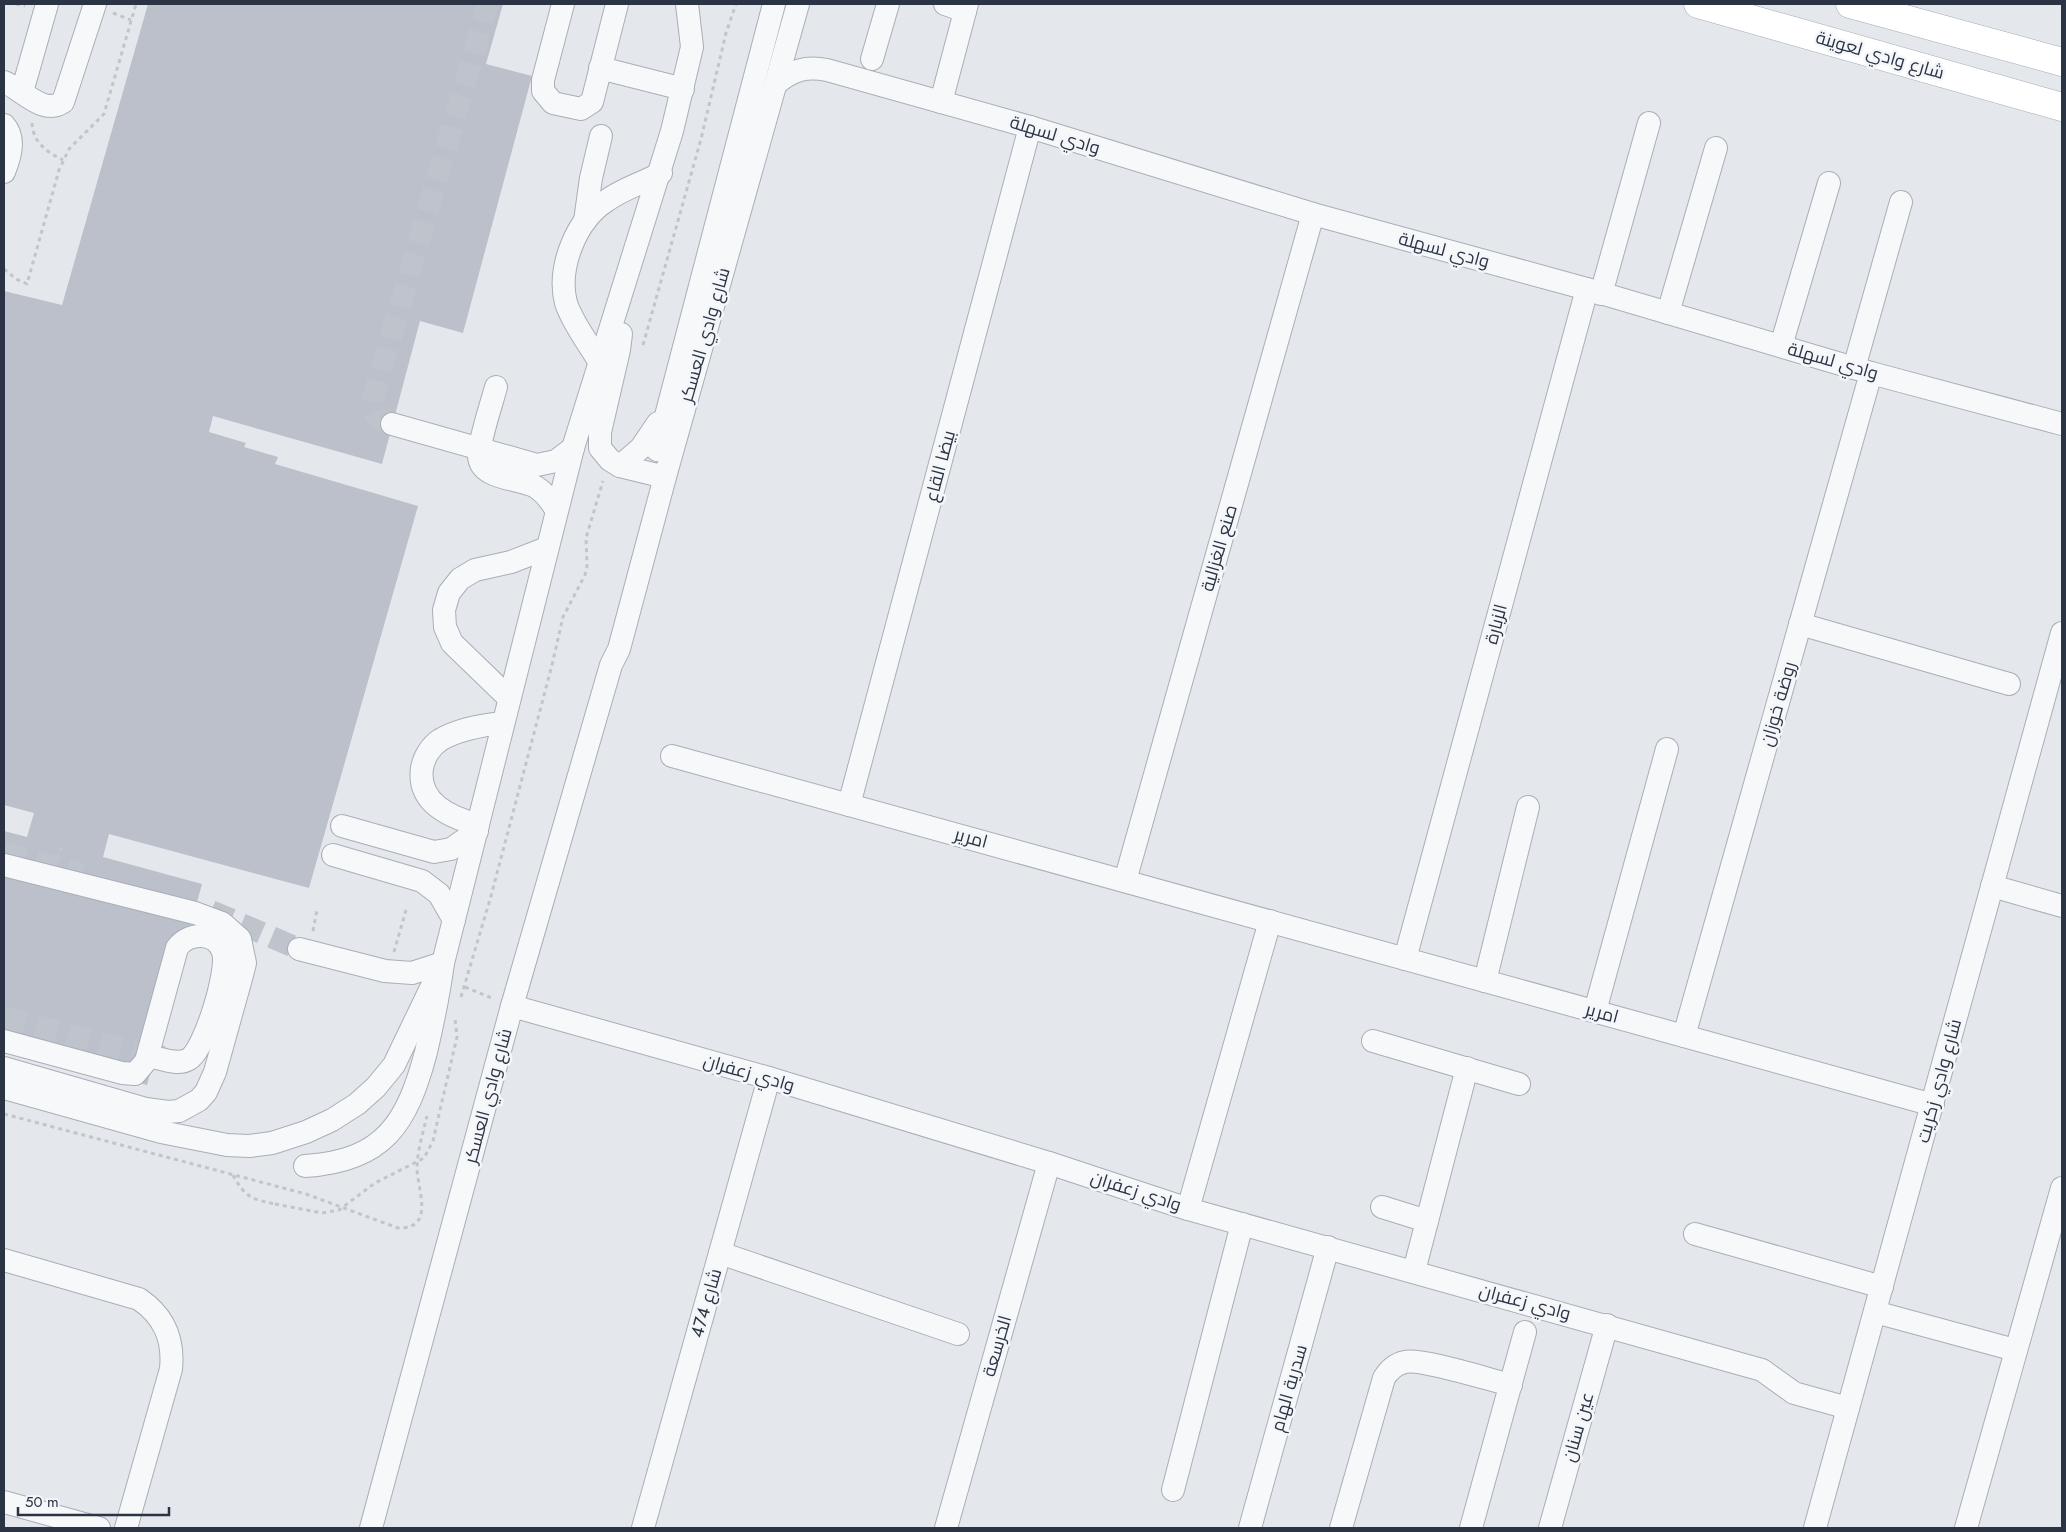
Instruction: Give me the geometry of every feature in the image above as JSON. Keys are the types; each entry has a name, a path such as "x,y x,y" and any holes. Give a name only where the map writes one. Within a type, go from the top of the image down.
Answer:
{"main road":[{"name":"شارع وادي لعوينة","path":"1698,4 2062,107"},
{"path":"1850,4 2062,62"}],"street":[{"path":"47,4 13,87 49,107 63,102 95,4"},
{"path":"563,4 543,80 545,96 553,103 577,109 586,108 592,102 617,4"},
{"path":"305,1166 342,1162 369,1149 388,1134 405,1113 420,1076 434,1022 443,962 556,510 573,448 661,173 683,89 692,48 687,4"},
{"name":"شارع وادي العسكر","path":"658,476 668,402 774,4"},
{"name":"شارع وادي العسكر","path":"370,1528 512,1006 612,665 612,638 798,4"},
{"path":"872,59 888,4"},
{"path":"941,102 959,6"},
{"name":"وادي لسهلة","path":"790,34 804,56 827,70"},
{"path":"600,68 683,89"},
{"name":"وادي لسهلة","path":"776,84 786,75 799,70 813,68 827,70 1030,127 1313,214 1594,292 1863,370 2062,424"},
{"name":"الزبارة","path":"1405,959 1594,292 1649,123"},
{"path":"4,125 8,129 12,140 6,158"},
{"name":"بيضا القاع","path":"849,805 1030,127"},
{"path":"585,221 591,178 601,136"},
{"path":"1668,313 1716,148"},
{"path":"600,363 573,317 564,287 566,266 571,246 585,221 604,202 661,173"},
{"path":"1781,346 1829,183"},
{"name":"روضة خوزان","path":"1684,1036 1800,624 1863,370 1901,202"},
{"name":"صنع الغزالية","path":"1125,881 1313,214"},
{"path":"615,314 621,330 620,343 599,444 605,456 620,466 658,476"},
{"path":"496,387 480,450 480,461 485,470 536,487 551,501 556,510"},
{"path":"620,466 647,441 668,402"},
{"path":"392,424 538,465 556,462 573,448"},
{"path":"509,698 452,643 445,627 444,610 449,593 460,579 475,570 511,562 547,548"},
{"path":"1800,624 2009,684"},
{"name":"شارع وادي زكريت","path":"1815,1528 2062,633"},
{"path":"477,828 431,802 422,784 422,764 429,751 440,740 466,729 503,723"},
{"path":"1595,1011 1667,749"},
{"name":"امرير","path":"672,756 1933,1105"},
{"path":"1485,980 1528,807"},
{"path":"342,826 434,852 451,849 477,828"},
{"path":"333,855 422,881 439,894 454,920"},
{"path":"4,865 186,910 222,923 240,939 245,963 212,1082 202,1096 189,1106 168,1112 151,1110 4,1068"},
{"path":"1992,886 2062,906"},
{"path":"1188,1208 1270,921"},
{"path":"4,1041 122,1073 135,1074 146,1061 177,948 190,937 205,936 221,948 225,968 201,1044 189,1059 182,1061 174,1062 152,1057"},
{"path":"306,943 385,971 412,972 443,962"},
{"path":"4,1088 161,1132 227,1145 272,1143 306,1132 332,1120 357,1104 376,1087 394,1065 408,1040 443,962"},
{"name":"وادي زعفران","path":"512,1006 769,1078 1242,1224 1762,1370 1794,1393 1848,1408"},
{"path":"1373,1040 1519,1084"},
{"path":"1414,1271 1467,1068"},
{"name":"شارع 474","path":"644,1528 769,1078"},
{"name":"الخرسعة","path":"946,1528 1049,1163"},
{"path":"1966,1528 2062,1188"},
{"path":"1382,1208 1427,1221"},
{"path":"1172,1490 1242,1224"},
{"path":"1695,1234 1882,1287"},
{"name":"سدرية الهام","path":"1250,1528 1328,1247"},
{"path":"720,1253 958,1334"},
{"path":"4,1260 139,1299 156,1313 168,1334 172,1357 171,1369 126,1528"},
{"path":"1875,1312 2015,1350"},
{"name":"عين سنان","path":"1550,1528 1607,1325"},
{"path":"1471,1528 1525,1332"},
{"path":"1341,1528 1384,1378 1395,1366 1402,1362 1419,1362 1511,1385"},
{"path":"4,1502 99,1528"}],"path":[{"path":"4,269 10,276 27,284 58,170 69,150 104,114 136,4"},
{"path":"306,943 317,910"},
{"path":"393,957 406,910"},
{"path":"464,987 512,1006"},
{"path":"232,1175 241,1189 251,1198 322,1213 339,1210 375,1183 424,1158 434,1141 457,1037 457,1026 454,1016"}],"building":[{"path":"148,4 503,4 486,64 532,76 463,333 420,321 382,464 213,416 209,432 246,443 244,447 278,457 275,464 418,506 309,888 109,834 103,857 202,884 147,1085 4,1046 4,831 27,837 34,813 4,805 4,291 62,305"}],"tunnel":[{"path":"392,424 376,416 372,408 373,398 488,4"},
{"path":"4,853 82,874"},
{"path":"211,911 299,949"},
{"path":"4,1017 152,1057 155,1044"}]}
